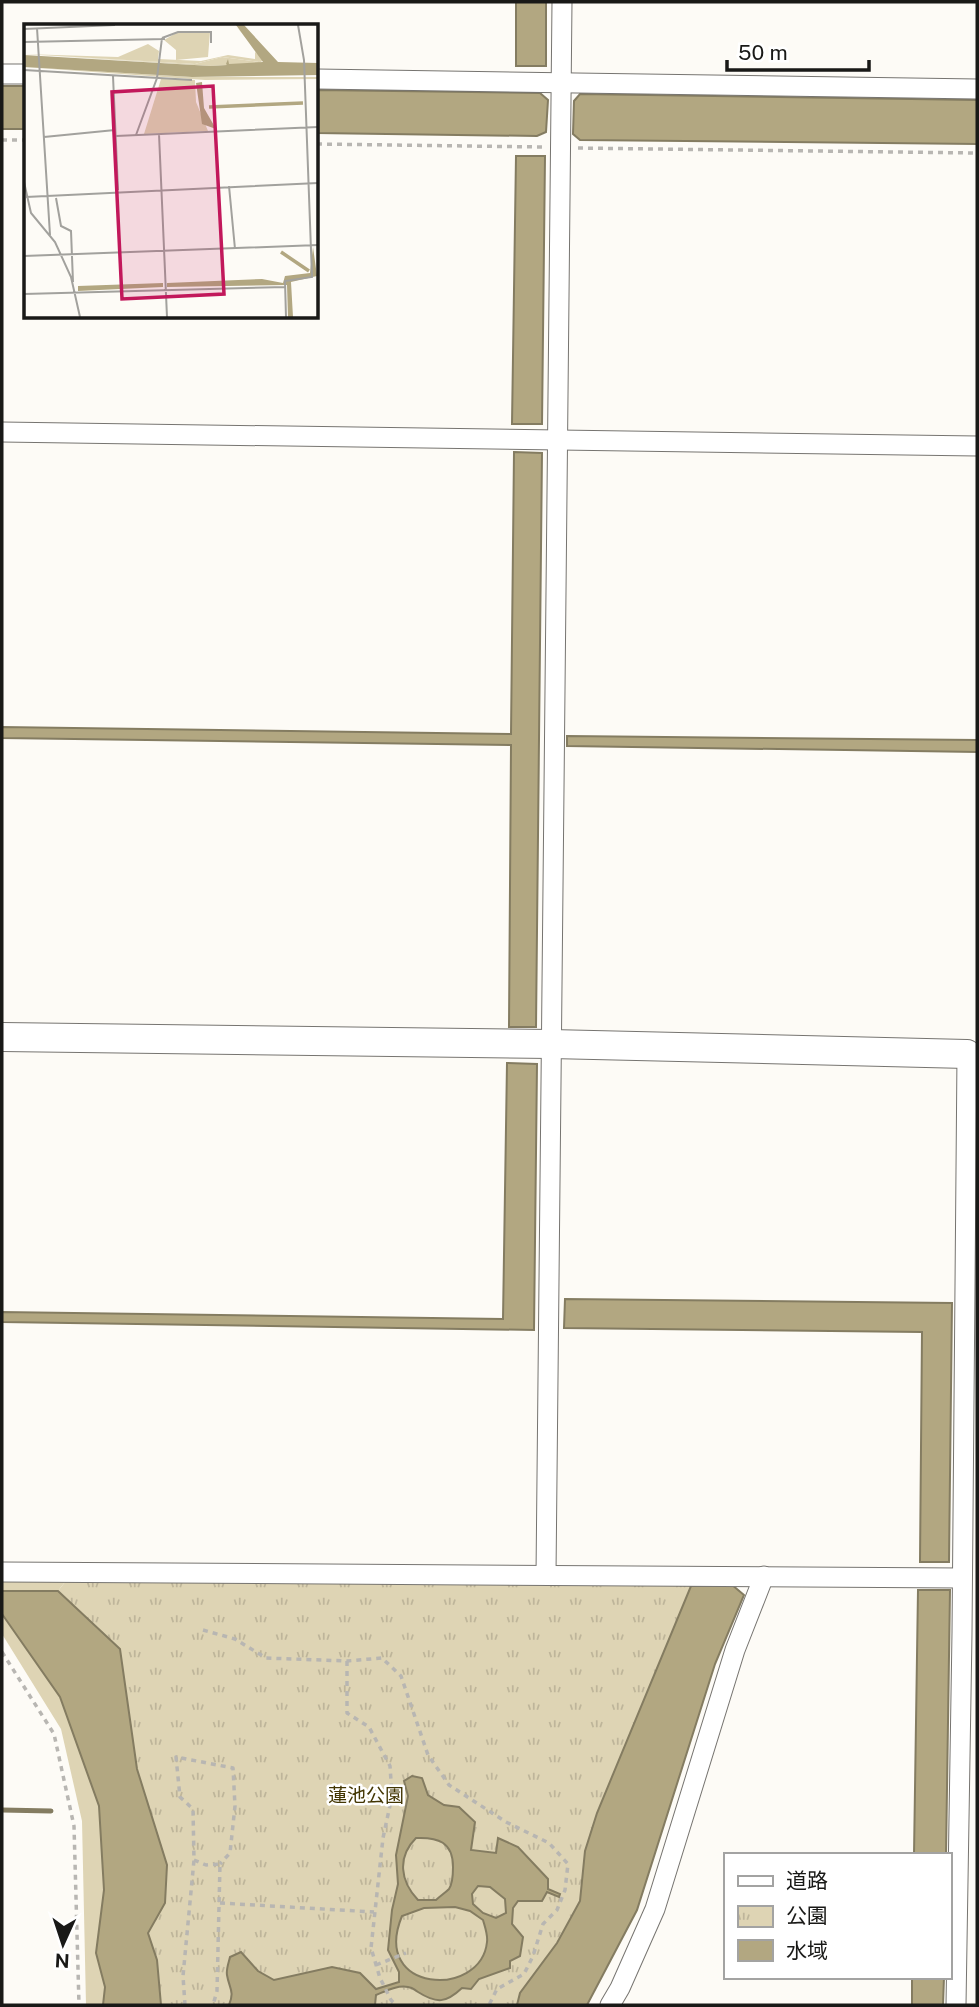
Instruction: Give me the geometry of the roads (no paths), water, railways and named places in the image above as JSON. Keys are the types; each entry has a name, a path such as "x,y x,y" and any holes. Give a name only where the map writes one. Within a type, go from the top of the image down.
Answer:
{"street":[{"path":"546,1575 562,2"},
{"path":"2,74 24,74"},
{"path":"318,79 977,89"},
{"path":"2,432 977,446"},
{"path":"2,1037 551,1044 972,1054 961,1578 970,1633 956,2005"},
{"path":"2,1572 961,1578"},
{"path":"610,2005 655,1909 735,1650 764,1576"}],"water":[{"path":"516,2 546,2 546,66 516,66"},
{"path":"2,86 24,86 24,129 2,129"},
{"path":"318,90 540,93 548,100 546,132 537,136 318,133"},
{"path":"580,94 977,100 977,144 580,140 573,134 574,101"},
{"path":"516,156 545,156 542,424 512,424"},
{"path":"514,452 542,453 536,1027 509,1027 511,745 2,738 2,727 511,734"},
{"path":"567,736 977,740 977,752 567,746"},
{"path":"507,1063 537,1064 534,1330 2,1322 2,1312 503,1319"},
{"path":"565,1299 952,1303 949,1562 920,1562 922,1332 564,1328"},
{"path":"731,1584 744,1595 715,1664 637,1910 587,2005 517,2005 520,1993 557,1943 580,1901 585,1851 597,1813 691,1586"},
{"path":"918,1590 950,1590 946,1853 914,1853"},
{"path":"2,1591 58,1591 120,1649 137,1769 167,1865 165,1903 148,1933 157,1960 161,2005 103,2005 105,1987 96,1953 104,1890 99,1806 60,1697 2,1614"},
{"path":"412,1776 422,1778 428,1795 444,1805 459,1807 475,1822 471,1850 496,1853 498,1838 518,1847 548,1879 548,1889 560,1894 559,1897 547,1892 542,1901 518,1901 513,1908 512,1924 523,1937 520,1956 510,1961 510,1968 479,1979 471,1989 462,1988 451,1997 441,2000 431,1999 412,1988 404,1987 376,1995 375,2005 229,2005 232,1993 227,1975 230,1957 241,1952 258,1971 274,1980 332,1967 360,1973 376,1989 399,1982 399,1972 388,1950 398,1884 396,1855 408,1796 404,1781","holes":["416,1838 437,1840 450,1852 453,1867 451,1884 436,1900 418,1900 404,1877 406,1853","478,1886 490,1887 505,1899 506,1913 496,1918 483,1913 473,1904 472,1894","455,1907 470,1911 483,1920 487,1942 480,1960 467,1973 449,1979 430,1979 413,1973 401,1961 396,1942 402,1916 424,1908"]},
{"path":"912,1979 944,1979 943,2005 912,2005"}],"waterway":[{"path":"2,1810 51,1811"}],"park label":[{"name":"蓮池公園","path":"366,1795"}]}
